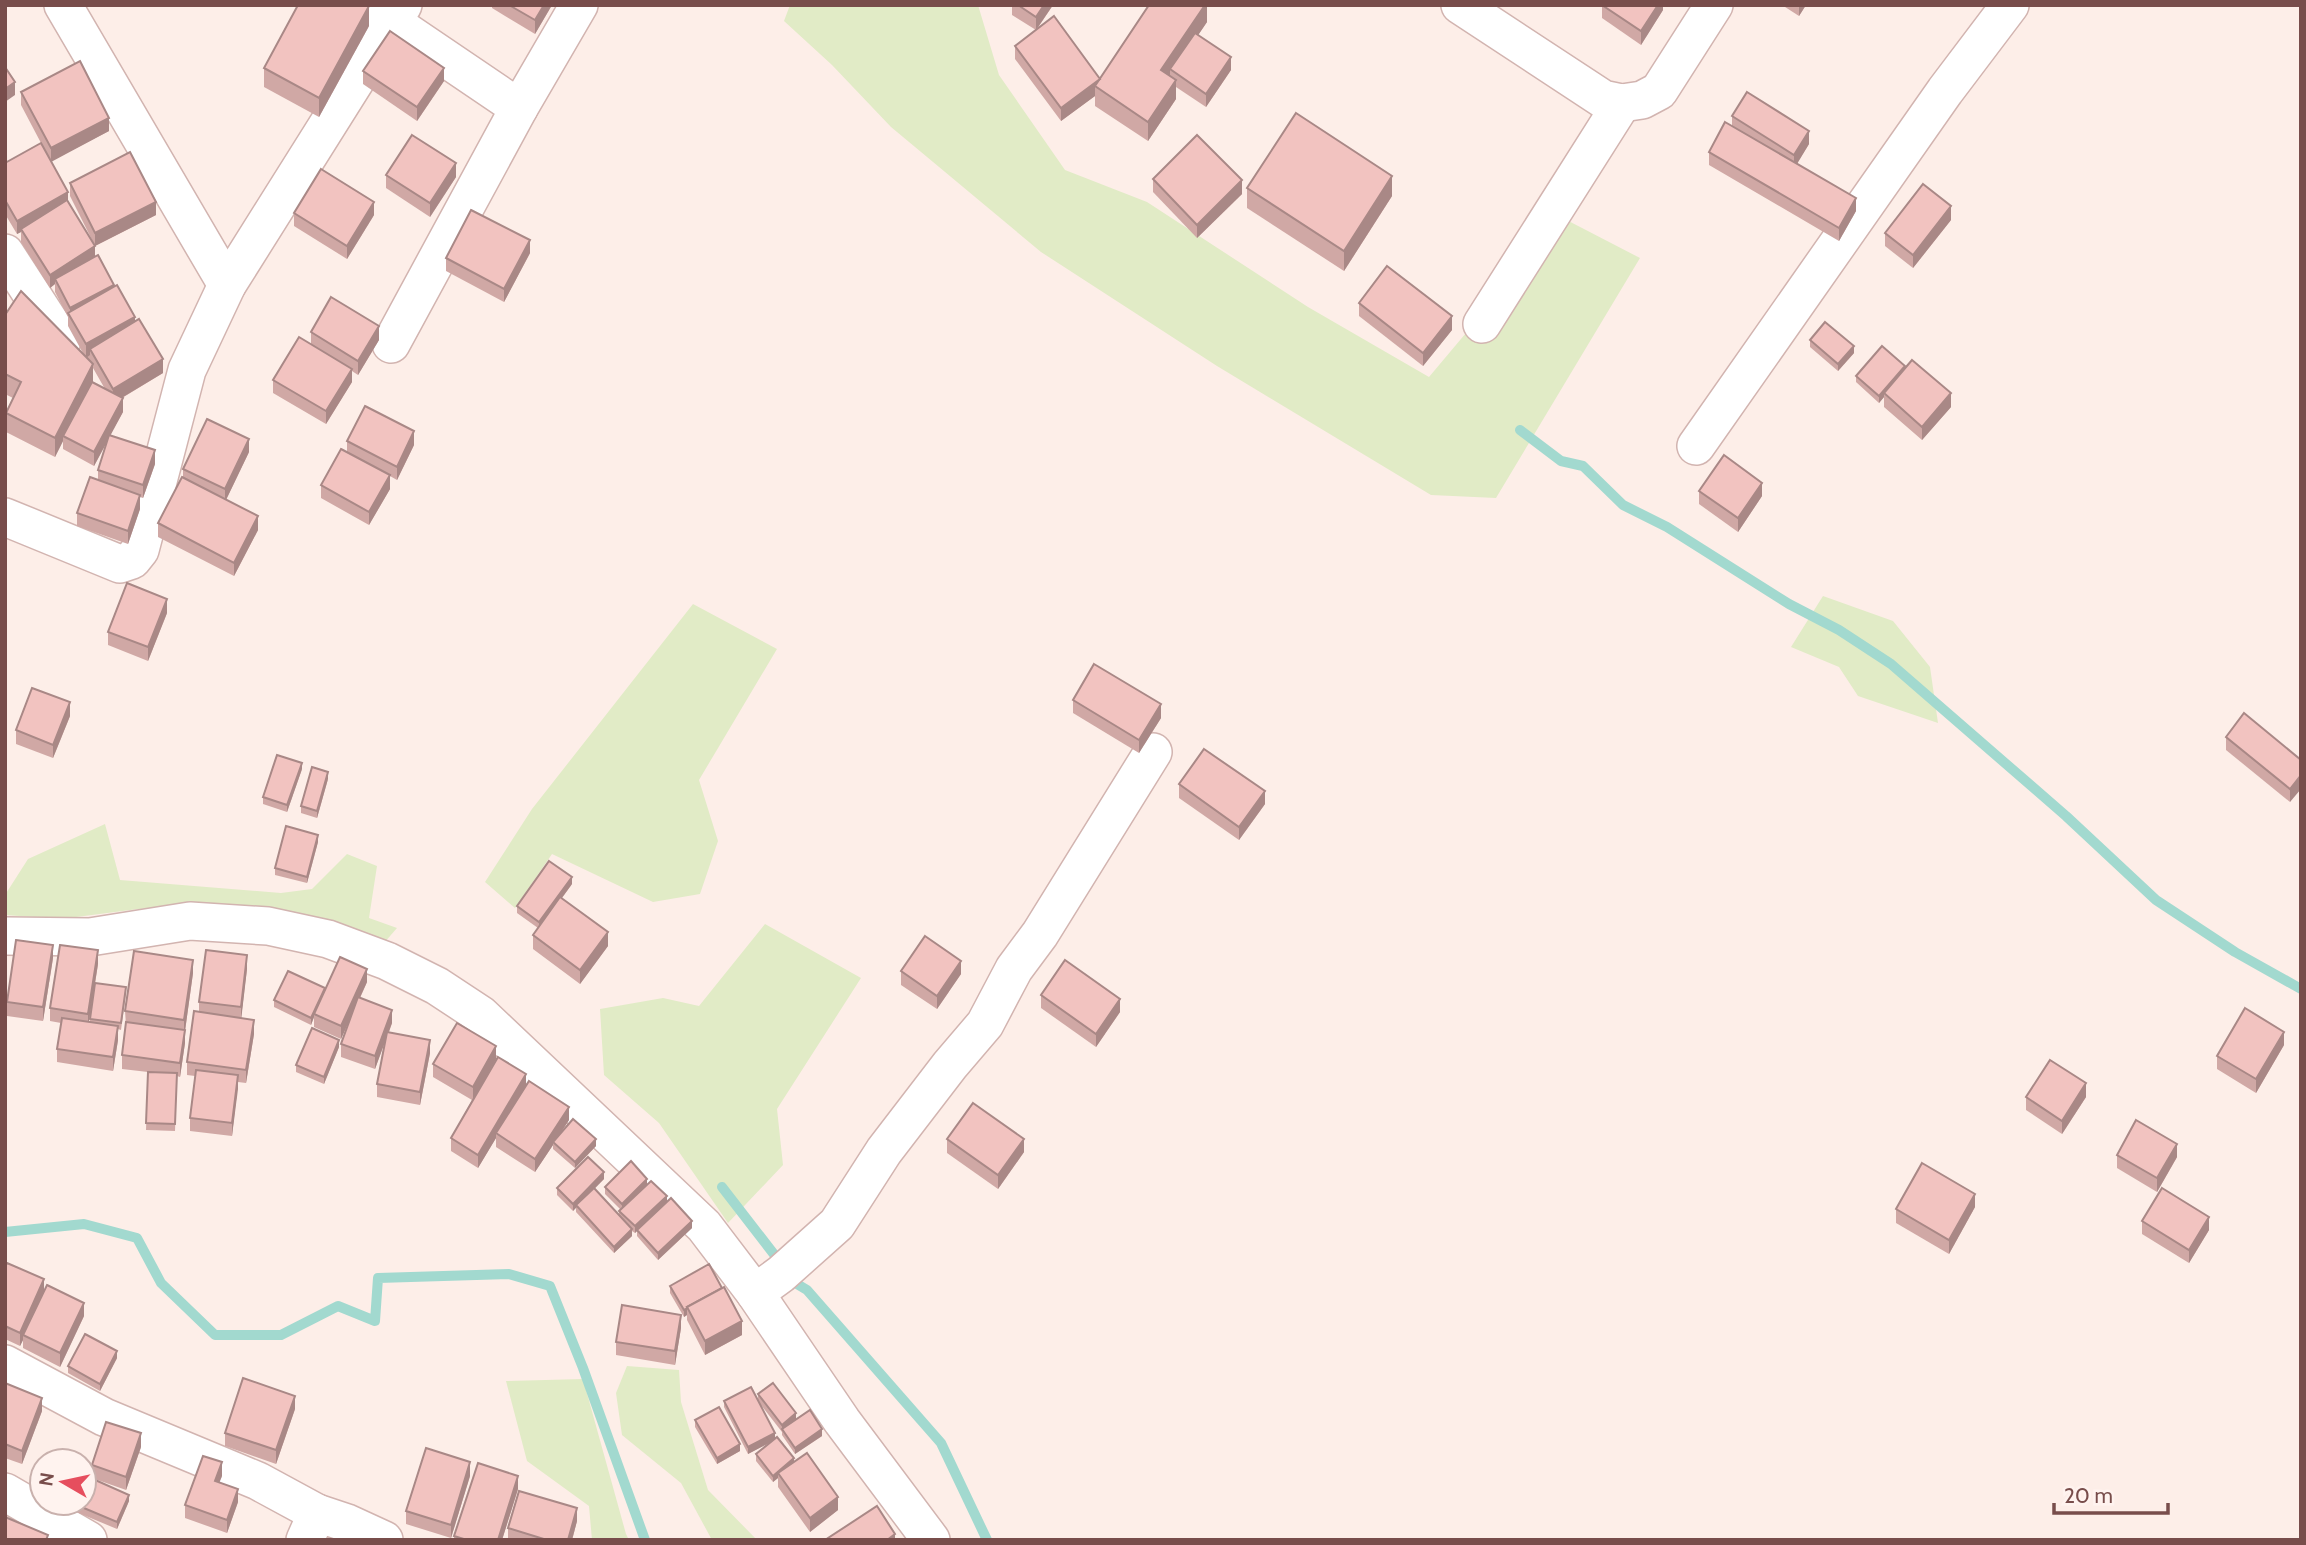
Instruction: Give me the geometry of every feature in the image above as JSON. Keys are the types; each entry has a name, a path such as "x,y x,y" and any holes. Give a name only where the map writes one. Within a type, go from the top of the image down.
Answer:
{"street":[{"path":"63,5 227,285"},
{"path":"391,344 519,108 579,5"},
{"path":"1484,12 1603,99 1622,103 1642,100 1659,91 1714,5"},
{"path":"1696,446 1945,91 2010,5"},
{"path":"5,517 120,564 132,560 140,550 187,370 227,285 387,11 519,108"},
{"path":"1482,324 1622,103"},
{"path":"5,253 62,341"},
{"path":"755,1293 781,1274 837,1224 884,1151 985,1024 1014,969 1040,934 1153,752"},
{"path":"5,936 90,937 190,921 268,926 328,939 387,961 437,986 481,1015 704,1226 755,1293 842,1421 931,1540"},
{"path":"5,1364 104,1417 258,1481 311,1526 346,1523 384,1540"},
{"path":"5,1492 88,1540"}],"green space":[{"path":"790,5 978,5 999,75 1065,170 1147,202 1308,307 1429,377 1503,289 1555,214 1640,258 1496,498 1431,495 1217,366 1041,252 891,127 832,65 784,21"},
{"path":"1823,596 1893,621 1930,667 1938,723 1858,696 1839,667 1791,647"},
{"path":"693,604 777,649 699,780 718,841 700,894 653,902 552,854 515,908 485,882 532,809"},
{"path":"105,824 120,880 281,893 312,889 347,854 377,866 369,918 397,928 384,943 201,906 138,909 61,919 5,915 5,895 28,859"},
{"path":"765,924 861,978 777,1109 783,1165 728,1223 659,1123 604,1075 600,1009 663,998 699,1006"},
{"path":"627,1366 679,1370 681,1402 708,1490 757,1540 712,1540 681,1483 622,1435 616,1393"},
{"path":"583,1379 629,1540 592,1540 589,1506 527,1461 506,1381"}],"building":[{"path":"298,5 369,6 319,98 264,68"},
{"path":"509,5 544,5 535,20"},
{"path":"1018,5 1044,5 1036,17"},
{"path":"1149,5 1205,5 1161,70 1176,80 1148,122 1095,86"},
{"path":"1602,5 1658,5 1641,31"},
{"path":"1054,16 1100,79 1061,108 1015,46"},
{"path":"390,31 444,68 417,107 363,71"},
{"path":"1195,33 1231,57 1206,94 1170,69"},
{"path":"80,61 109,118 51,148 21,92"},
{"path":"5,67 15,82 5,89"},
{"path":"1747,92 1809,131 1794,155 1732,116"},
{"path":"1296,113 1392,176 1344,251 1247,188"},
{"path":"1725,122 1856,198 1839,228 1709,152"},
{"path":"412,135 456,163 430,203 386,175"},
{"path":"1197,135 1242,180 1197,225 1153,179"},
{"path":"41,143 68,192 17,221 5,200 5,163"},
{"path":"130,152 156,202 95,233 70,183"},
{"path":"321,169 374,202 347,246 294,213"},
{"path":"1923,184 1951,206 1913,255 1885,233"},
{"path":"67,200 95,246 50,275 21,229"},
{"path":"471,210 530,240 504,289 446,258"},
{"path":"98,255 114,285 70,308 55,279"},
{"path":"1387,266 1452,316 1423,353 1359,303"},
{"path":"117,285 135,317 86,344 68,313"},
{"path":"21,291 93,364 55,438 6,413 21,382 5,374 5,315"},
{"path":"331,297 379,326 358,361 311,332"},
{"path":"139,319 163,359 113,389 90,349"},
{"path":"1825,322 1854,346 1838,364 1810,340"},
{"path":"299,337 352,369 326,411 273,380"},
{"path":"1882,346 1905,366 1879,396 1856,376"},
{"path":"1912,360 1951,393 1922,427 1884,393"},
{"path":"92,382 123,398 94,452 63,436"},
{"path":"365,406 414,431 397,467 347,441"},
{"path":"207,419 249,439 225,489 183,469"},
{"path":"109,435 155,450 143,485 98,470"},
{"path":"341,449 390,475 369,512 321,485"},
{"path":"1724,455 1762,483 1738,518 1699,491"},
{"path":"90,477 140,495 128,531 77,513"},
{"path":"182,477 258,516 234,563 158,523"},
{"path":"127,583 167,599 148,647 108,632"},
{"path":"1094,664 1161,704 1139,740 1073,700"},
{"path":"32,688 70,702 53,745 16,730"},
{"path":"2244,713 2301,760 2301,775 2290,789 2226,737"},
{"path":"1204,749 1265,791 1239,827 1179,784"},
{"path":"277,755 302,763 287,805 263,797"},
{"path":"312,767 328,772 317,811 301,806"},
{"path":"286,826 318,835 307,877 275,868"},
{"path":"549,861 572,877 539,922 517,906"},
{"path":"560,897 608,932 580,970 533,935"},
{"path":"925,936 961,961 937,996 901,971"},
{"path":"16,940 53,945 43,1007 7,1002"},
{"path":"60,945 98,950 88,1014 50,1008"},
{"path":"206,950 247,955 241,1007 199,1002"},
{"path":"134,951 193,960 184,1020 125,1011"},
{"path":"340,957 367,969 341,1026 314,1014"},
{"path":"1065,960 1120,999 1096,1034 1041,995"},
{"path":"288,971 325,988 311,1018 274,1000"},
{"path":"95,983 126,987 121,1023 90,1019"},
{"path":"358,997 392,1010 375,1056 341,1044"},
{"path":"2245,1008 2284,1032 2256,1079 2217,1056"},
{"path":"194,1011 254,1020 246,1070 187,1062"},
{"path":"62,1018 118,1026 113,1057 57,1049"},
{"path":"126,1022 185,1030 180,1063 122,1055"},
{"path":"457,1023 496,1046 473,1087 433,1064"},
{"path":"312,1028 339,1040 324,1077 296,1065"},
{"path":"387,1032 430,1040 420,1092 377,1084"},
{"path":"498,1057 526,1074 478,1155 451,1138"},
{"path":"2050,1060 2086,1083 2062,1121 2026,1097"},
{"path":"196,1070 238,1075 232,1123 190,1118"},
{"path":"148,1072 177,1073 175,1124 146,1123"},
{"path":"529,1081 569,1107 535,1159 496,1133"},
{"path":"973,1103 1024,1139 998,1175 947,1139"},
{"path":"573,1119 596,1139 575,1162 553,1142"},
{"path":"2136,1120 2177,1144 2157,1178 2117,1155"},
{"path":"588,1157 604,1172 573,1204 557,1188"},
{"path":"631,1161 647,1179 622,1204 605,1187"},
{"path":"1922,1163 1975,1194 1949,1240 1896,1209"},
{"path":"651,1181 667,1196 635,1226 619,1211"},
{"path":"594,1188 632,1229 614,1247 576,1205"},
{"path":"2162,1188 2209,1217 2189,1250 2142,1221"},
{"path":"671,1198 692,1221 658,1253 637,1230"},
{"path":"7,1263 44,1279 20,1333 5,1326"},
{"path":"709,1264 722,1288 684,1310 670,1286"},
{"path":"47,1285 84,1303 60,1353 23,1335"},
{"path":"724,1287 742,1321 705,1341 687,1307"},
{"path":"622,1305 681,1315 675,1351 616,1342"},
{"path":"85,1334 117,1351 100,1384 68,1366"},
{"path":"243,1378 295,1396 276,1450 225,1433"},
{"path":"5,1383 42,1398 22,1451 5,1444"},
{"path":"773,1383 796,1413 782,1425 758,1394"},
{"path":"751,1387 775,1433 748,1447 724,1401"},
{"path":"719,1407 740,1444 717,1458 695,1420"},
{"path":"810,1410 822,1429 795,1448 782,1429"},
{"path":"106,1422 141,1433 126,1477 98,1467 98,1447"},
{"path":"777,1437 794,1458 773,1476 756,1454"},
{"path":"426,1448 470,1462 451,1525 406,1511"},
{"path":"807,1453 838,1497 810,1518 778,1473"},
{"path":"203,1456 222,1462 215,1481 238,1489 227,1520 185,1505"},
{"path":"478,1463 518,1476 498,1540 467,1540 454,1536"},
{"path":"98,1481 129,1495 117,1522 98,1514"},
{"path":"519,1491 577,1508 568,1540 547,1540 508,1528"},
{"path":"877,1506 895,1534 887,1540 825,1540"},
{"path":"5,1517 48,1535 46,1540 5,1540"}],"waterway":[{"path":"1520,430 1561,461 1583,466 1623,505 1667,527 1891,664 2066,816 2156,900 2235,952 2301,989"},
{"path":"722,1187 797,1284 807,1290 941,1443 987,1540"},
{"path":"5,1232 84,1224 137,1238 161,1283 215,1335 281,1335 338,1306 375,1321 378,1278 509,1274 550,1286 583,1368 645,1540"}]}
